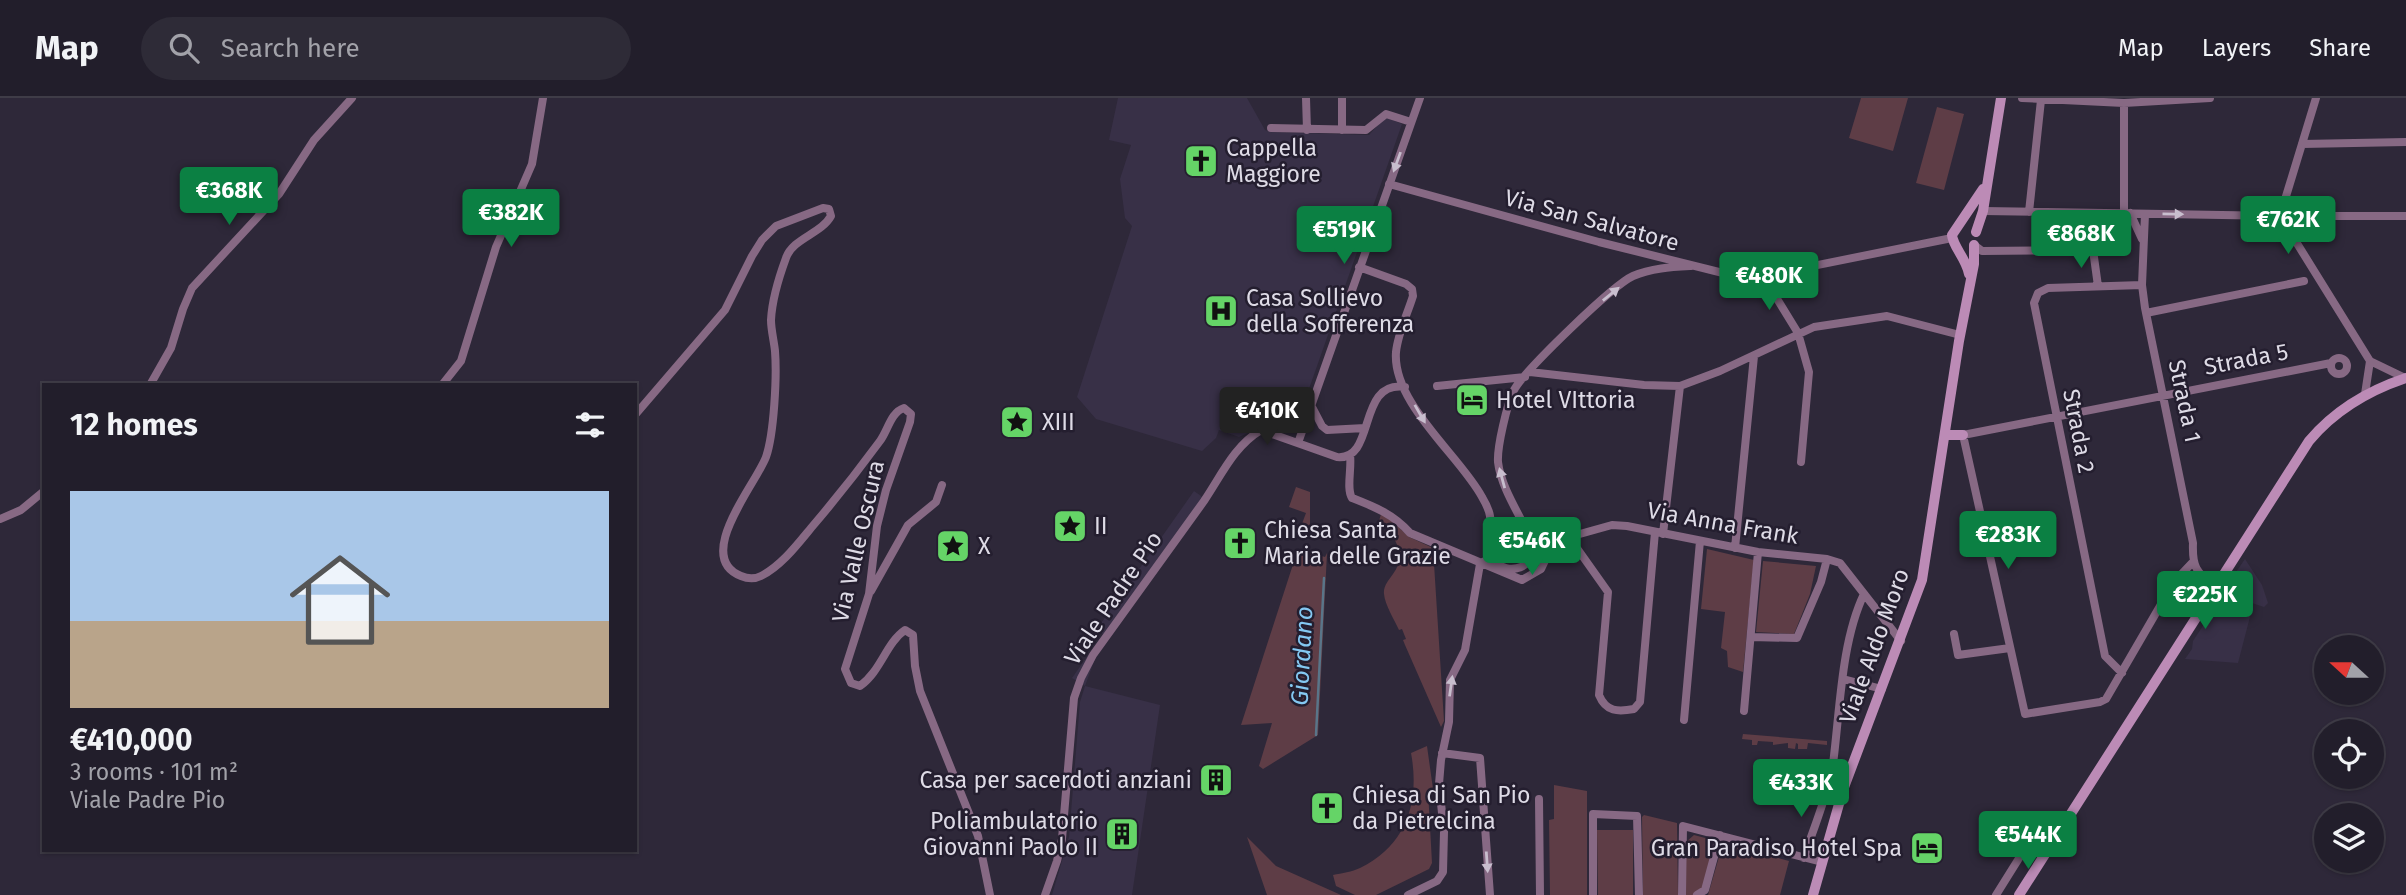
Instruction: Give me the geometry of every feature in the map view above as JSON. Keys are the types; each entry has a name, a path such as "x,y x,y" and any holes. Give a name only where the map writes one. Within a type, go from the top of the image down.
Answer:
{"main road":[{"name":"Viale Aldo Moro","path":"1813,895 1842,793 1922,580 1971,280 1976,232 1983,211 2001,98"},
{"name":"Viale Aldo Moro","path":"1954,233 1987,183"},
{"path":"1971,280 1954,233 1967,225 1976,232"},
{"path":"1960,248 1968,249 1974,245"},
{"path":"2019,895 2309,441 2328,421 2365,394 2406,378"},
{"path":"1945,435 1963,435"}],"street":[{"path":"151,383 171,348 192,288 279,194 314,140 352,98"},
{"path":"444,383 461,360 496,247 531,164 543,98"},
{"path":"1306,98 1307,130"},
{"path":"1342,98 1342,130"},
{"path":"1405,387 1392,387 1381,393 1357,447 1350,455 1337,457 1298,443 1420,98"},
{"path":"2022,98 2124,103 2210,98"},
{"path":"2316,98 2280,216 2371,361 2406,378"},
{"path":"2029,212 2040,100"},
{"path":"2124,103 2127,213 2144,242"},
{"path":"1271,128 1366,130 1385,114 1411,122"},
{"path":"2302,144 2406,142"},
{"name":"Via San Salvatore","path":"1389,184 1731,275 1763,276 1954,233"},
{"name":"Via Valle Oscura","path":"637,413 730,303 762,240 776,226 823,208 829,209 831,216 827,223 791,248 785,262 772,308 776,378 767,454 734,515 722,553 729,568 743,577 753,579 771,569 795,547 846,487 883,437 896,412 904,408 911,414 886,491 877,526 869,594 845,669 851,683 860,686 873,675 898,635 905,630 913,635 920,691 978,836 990,895"},
{"path":"1983,211 2406,216"},
{"name":"Strada 1","path":"2145,214 2142,285 2193,543 2192,563"},
{"path":"1974,245 1982,251 2093,250 2098,286"},
{"path":"1359,267 1406,284 1412,289 1413,296 1396,351 1397,368 1428,428 1481,494 1490,515 1493,556 1502,566 1515,569 1528,563 1534,545 1503,486 1498,461 1506,411 1513,392 1599,303 1633,276 1670,267 1691,266"},
{"path":"1763,276 1798,333 1809,372 1801,462"},
{"path":"2147,313 2304,281"},
{"name":"Strada 2","path":"2122,673 2105,656 2034,303 2038,293 2048,288 2142,285"},
{"path":"1437,386 1528,374 1680,386 1754,356 1814,327 1887,316 1960,335"},
{"path":"1735,548 1754,356"},
{"path":"2365,394 2371,361"},
{"name":"Strada 5","path":"1963,435 2331,363"},
{"path":"1569,537 1608,592 1599,695 1611,710 1634,709 1640,702 1659,533 1680,386"},
{"path":"1311,405 1327,430 1365,428"},
{"name":"Viale Padre Pio","path":"1045,895 1062,839 1074,698 1080,678 1093,655 1243,443 1261,430 1298,443"},
{"path":"1963,435 2025,713 2106,699 2174,582 2192,563 2215,587"},
{"path":"1350,455 1350,497 1390,514 1410,533 1480,564"},
{"path":"869,594 908,525 936,502 942,485"},
{"path":"0,519 22,510 42,493"},
{"name":"Via Anna Frank","path":"1480,564 1522,580 1541,569 1551,548 1569,537 1612,525 1758,552 1827,559 1840,563 1901,641"},
{"path":"1684,720 1700,541"},
{"path":"1744,711 1758,552"},
{"path":"1408,895 1437,881 1443,872 1444,832 1438,784 1449,722 1450,680 1465,650 1480,564 1493,556"},
{"path":"1751,637 1797,638 1822,582 1827,559"},
{"path":"1804,858 1832,768 1843,678 1856,611 1864,594"},
{"path":"1954,634 1958,655 2010,648"},
{"path":"1843,678 1882,689"},
{"path":"1443,753 1480,758 1490,895"},
{"path":"1539,799 1540,895"},
{"path":"1593,895 1593,814 1637,816 1639,895"},
{"path":"1682,895 1683,826 1822,862"},
{"path":"1996,895 2036,831"},
{"path":"1697,895 1705,890 1720,835"}],"shaded area":[{"name":"Casa Sollievo della Sofferenza","path":"1118,98 1247,98 1265,130 1270,132 1369,135 1385,117 1402,124 1297,423 1289,432 1266,425 1239,437 1219,430 1216,438 1202,451 1096,419 1077,397 1132,226 1125,218 1120,179 1131,145 1109,140"},
{"path":"1861,98 1908,98 1893,151 1849,138"},
{"path":"1937,107 1964,114 1944,190 1916,183"},
{"path":"1296,487 1310,492 1310,532 1300,529 1306,513 1289,507"},
{"path":"1194,491 1205,503 1096,656 1085,686 1072,678 1103,634 1097,629"},
{"path":"1381,514 1409,537 1433,548 1444,721 1441,727 1403,640 1406,639 1402,629 1399,630 1385,598 1384,588 1397,567 1399,552 1390,532 1379,521"},
{"path":"1298,549 1325,557 1327,553 1318,735 1263,769 1259,766 1272,723 1241,725"},
{"path":"1707,549 1754,560 1743,672 1728,667 1727,651 1721,648 1725,612 1701,609"},
{"path":"2245,559 2262,585 2268,603 2264,607 2249,602 2216,601"},
{"path":"1763,561 1816,566 1810,594 1794,634 1756,632"},
{"path":"2242,607 2252,609 2238,663 2185,659 2212,612"},
{"path":"1085,686 1160,705 1132,895 1052,895 1069,837 1080,702"},
{"path":"1743,734 1827,741 1827,745 1808,743 1807,749 1798,749 1796,743 1795,749 1788,748 1788,743 1773,745 1773,742 1758,741 1757,745 1752,745 1752,740 1742,739"},
{"path":"1427,746 1433,789 1428,790 1432,863 1429,869 1376,895 1355,895 1336,886 1333,875 1357,869 1376,858 1399,834 1411,804 1411,753"},
{"path":"1554,785 1587,791 1587,895 1550,895 1549,820 1554,819"},
{"path":"1644,815 1677,823 1678,895 1643,895"},
{"path":"1597,830 1633,830 1633,895 1598,895"},
{"path":"1694,835 1709,839 1713,846 1704,887 1695,895 1686,895 1686,842"},
{"path":"1247,837 1276,866 1341,895 1267,895"},
{"path":"1723,843 1789,861 1780,895 1708,895"}],"waterway":[{"name":"Giordano","path":"1316,735 1324,578"}],"place":[{"name":"Cappella Maggiore","path":"1201,161"},
{"name":"Casa Sollievo della Sofferenza","path":"1221,311"},
{"name":"Hotel VIttoria","path":"1472,400"},
{"name":"XIII","path":"1017,422"},
{"name":"II","path":"1070,526"},
{"name":"Chiesa Santa Maria delle Grazie","path":"1240,543"},
{"name":"X","path":"953,546"},
{"name":"Casa per sacerdoti anziani","path":"1216,780"},
{"name":"Chiesa di San Pio da Pietrelcina","path":"1327,808"},
{"name":"Poliambulatorio Giovanni Paolo II","path":"1122,834"},
{"name":"Gran Paradiso Hotel Spa","path":"1927,848"}]}
